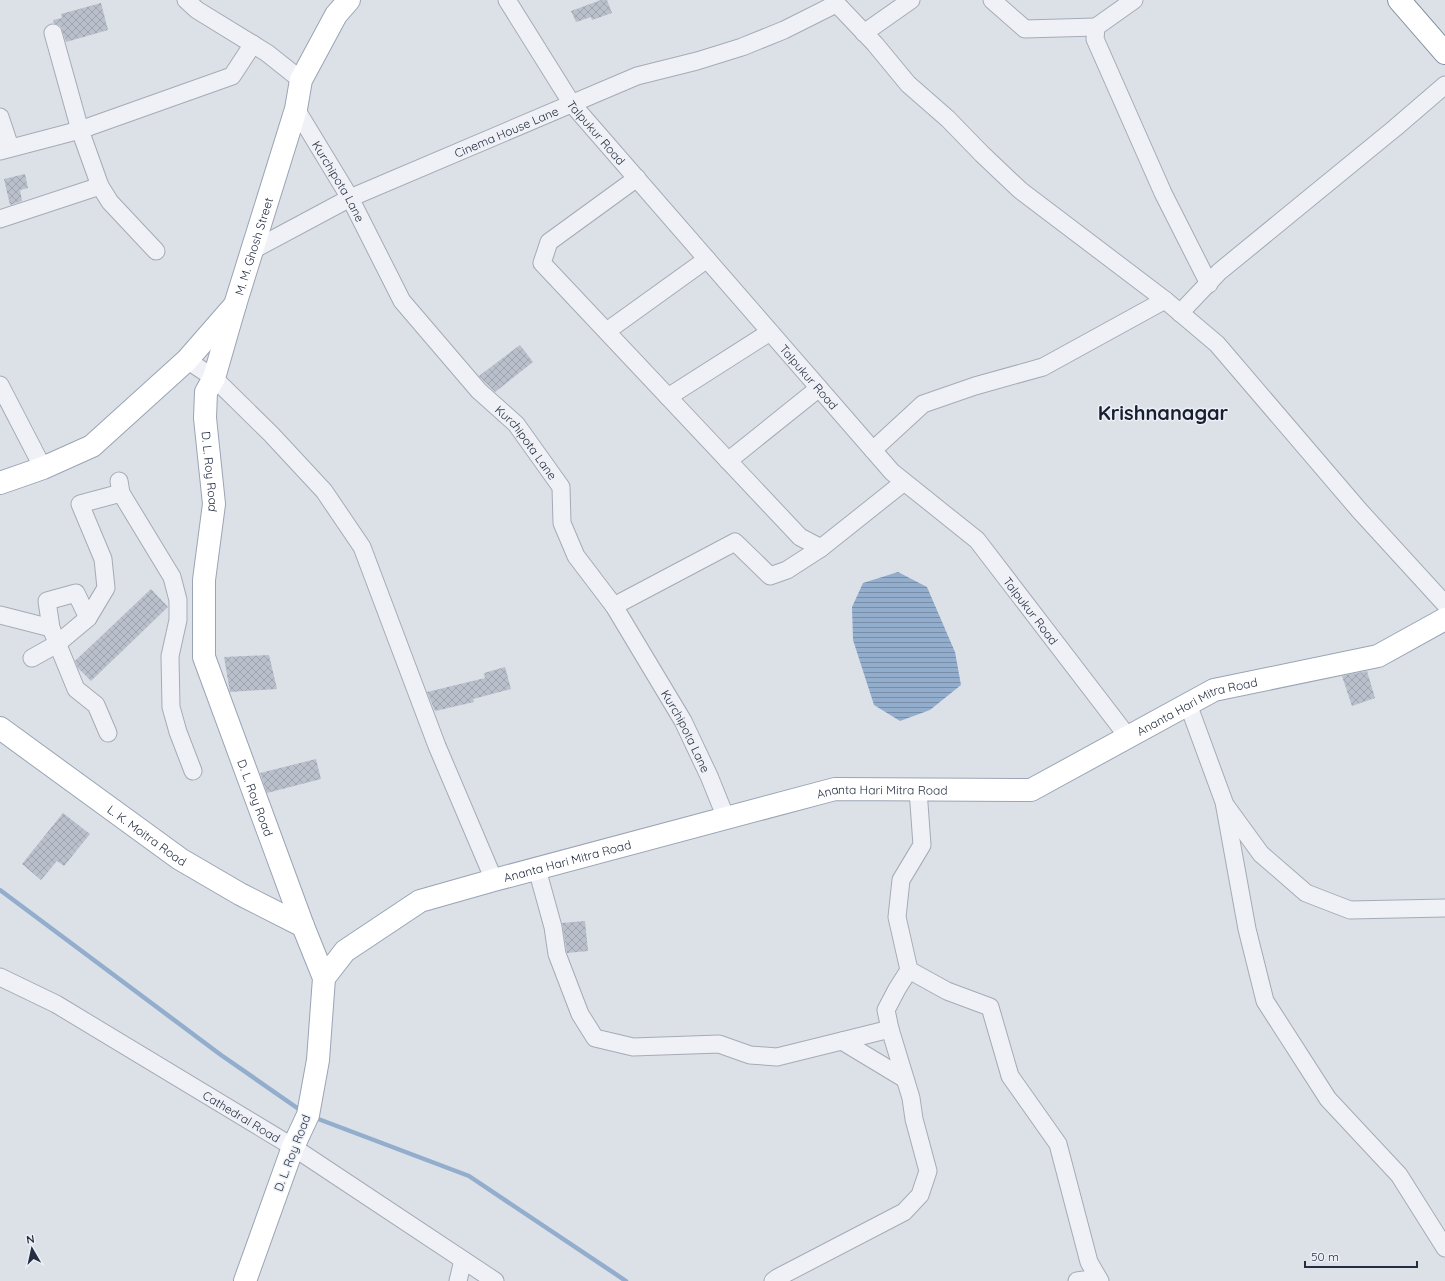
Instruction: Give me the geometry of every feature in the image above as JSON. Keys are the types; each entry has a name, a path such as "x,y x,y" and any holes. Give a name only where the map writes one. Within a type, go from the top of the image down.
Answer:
{"main road":[{"name":"M. M. Ghosh Street","path":"0,484 43,468 92,446 187,360 235,305 296,109 301,80 336,15 349,0"},
{"path":"1399,0 1445,53"},
{"name":"D. L. Roy Road","path":"235,305 214,378 206,392 206,418 214,504 204,580 204,657 324,978 318,1060 308,1115 293,1147 245,1281"},
{"name":"Ananta Hari Mitra Road","path":"324,978 345,951 420,901 835,789 1031,790 1214,690 1378,656 1445,619"},
{"name":"L. K. Moitra Road","path":"0,728 180,859 240,894 304,926"}],"street":[{"path":"186,0 197,10 267,53 301,80"},
{"name":"Talpukur Road","path":"507,0 572,104 892,472 977,540 1128,737"},
{"path":"864,33 911,0"},
{"path":"992,0 1025,29 1096,27 1134,0"},
{"path":"835,2 908,84 948,119 1020,190 1165,300 1217,344 1359,510 1445,604"},
{"name":"Cinema House Lane","path":"251,251 350,198 637,76 697,61 742,47 784,30 835,2"},
{"path":"1096,27 1095,38 1101,52 1163,193 1209,284"},
{"path":"53,33 80,130 100,186 110,202 156,251"},
{"path":"0,117 5,149 80,130 232,76 252,44"},
{"path":"1180,313 1219,272 1395,128 1445,85"},
{"name":"Kurchipota Lane","path":"296,109 350,198 402,301 479,391 516,424 561,487 562,523 576,556 614,606 683,721 709,776 726,818"},
{"path":"637,178 549,242 542,263 800,537 821,548"},
{"path":"0,219 100,186"},
{"path":"607,331 706,259"},
{"path":"873,450 923,404 975,386 1042,367 1165,300"},
{"path":"668,397 770,332"},
{"path":"187,360 214,378 271,434 324,491 362,547 437,746 494,880"},
{"path":"0,385 43,468"},
{"path":"728,461 819,388"},
{"path":"614,606 735,542 770,576 787,570 821,548 904,482"},
{"path":"32,658 54,636 88,618 106,588 103,559 80,504 120,487 172,576 178,600 178,620 170,656 171,707 178,732 193,771"},
{"path":"88,618 76,593 46,601 54,636 76,689 96,705 108,733"},
{"path":"0,615 54,636"},
{"path":"178,620 204,620"},
{"path":"1188,704 1224,802 1247,929 1265,1001 1328,1099 1399,1175 1445,1248"},
{"path":"773,1281 904,1212 920,1195 928,1171 886,1010 909,970 897,917 901,880 922,845 918,790"},
{"path":"1224,802 1261,854 1306,893 1350,910 1445,908"},
{"path":"537,869 553,927 557,954 580,1014 595,1038 633,1047 719,1044 750,1055 777,1058 890,1029"},
{"path":"909,970 947,991 990,1007 1010,1076 1058,1144 1089,1262 1099,1279 1077,1281"},
{"name":"Cathedral Road","path":"0,977 56,1004 293,1147 495,1281"},
{"path":"842,1041 905,1079"},
{"path":"458,1281 463,1260"}],"water":[{"path":"898,572 927,587 955,652 961,685 930,710 900,721 874,705 853,640 852,607 863,583"}],"building":[{"path":"601,0 607,0 612,13 592,20 591,17 576,22 571,11"},
{"path":"101,3 108,30 66,42 60,26 54,23 53,20 62,18 61,14"},
{"path":"25,174 28,188 20,190 22,201 10,205 4,179"},
{"path":"520,345 533,362 495,392 479,376"},
{"path":"151,589 168,607 91,681 78,668 75,661"},
{"path":"269,655 277,689 230,692 224,657"},
{"path":"505,667 511,689 473,699 474,702 435,711 427,692 485,678 484,673"},
{"path":"1367,671 1375,698 1352,706 1342,676"},
{"path":"316,759 321,779 267,793 260,773"},
{"path":"63,813 90,834 64,866 57,861 41,880 22,864"},
{"path":"585,921 588,951 567,953 562,923"}],"waterway":[{"path":"0,890 221,1055 303,1112"},
{"path":"313,1117 469,1176 626,1281"}],"district":[{"name":"Krishnanagar","path":"1163,412"}]}
